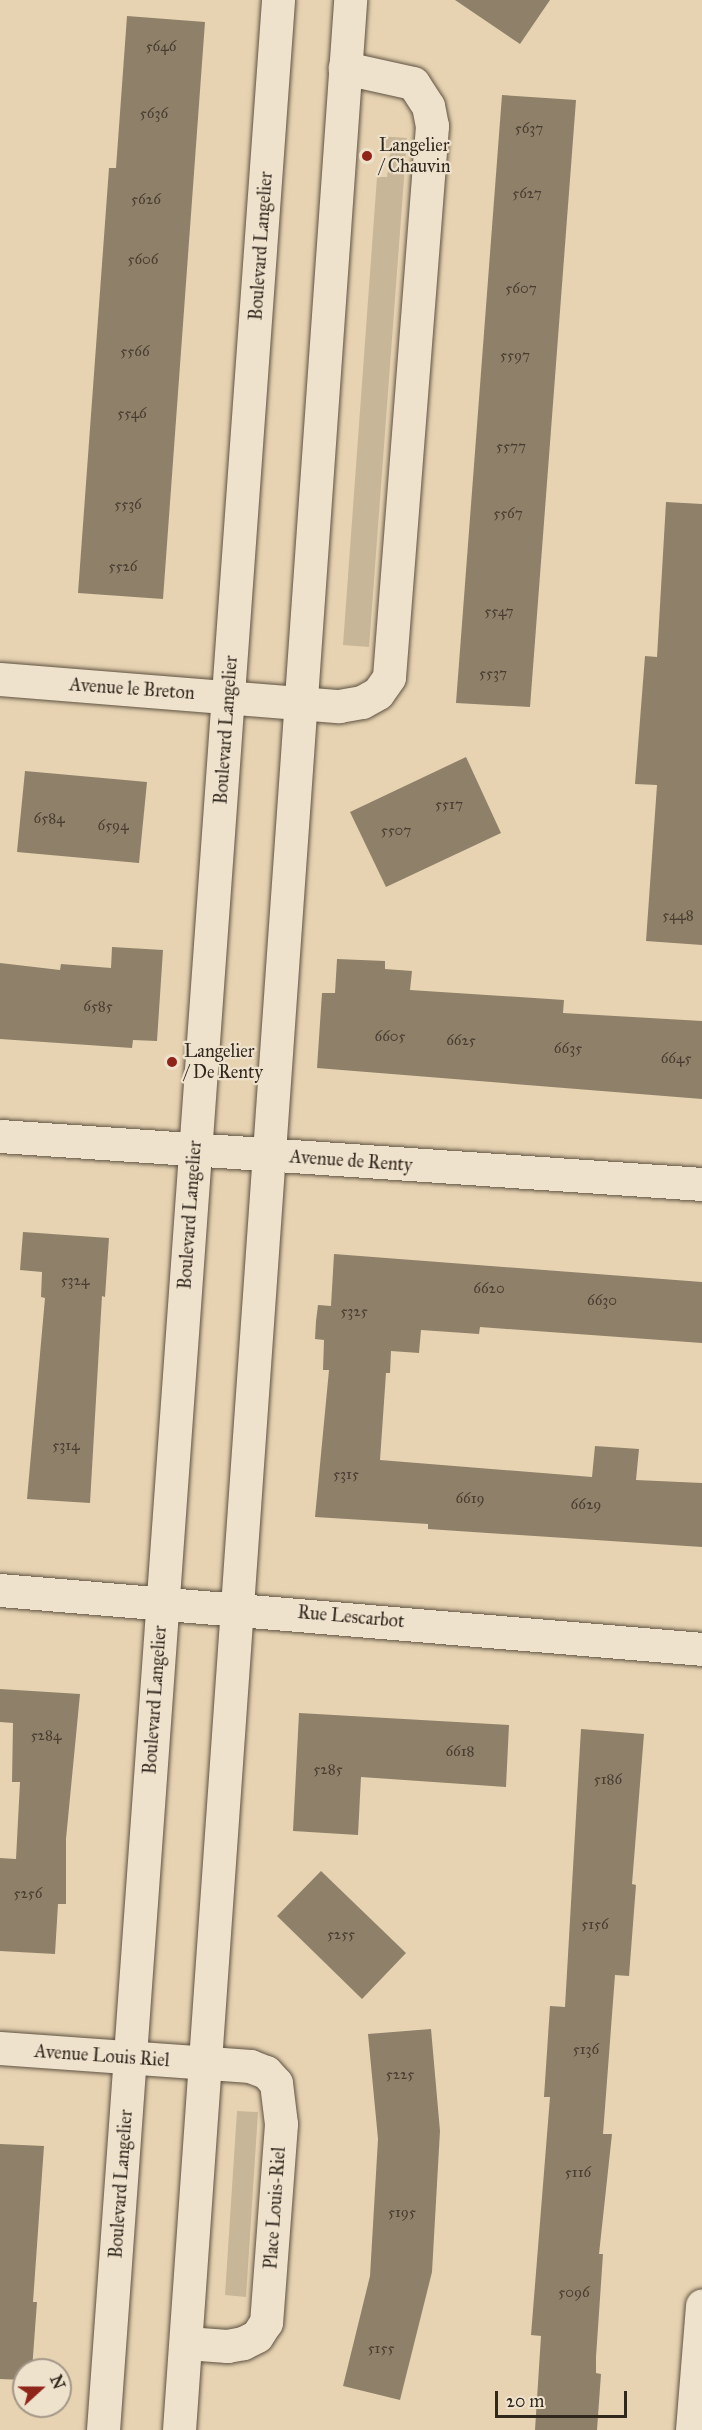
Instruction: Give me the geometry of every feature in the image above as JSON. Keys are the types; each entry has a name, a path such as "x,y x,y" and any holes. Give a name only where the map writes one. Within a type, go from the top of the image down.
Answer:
{"main road":[{"name":"Boulevard Langelier","path":"103,2430 278,0"},
{"path":"179,2430 350,0"},
{"path":"300,704 339,706 362,702 378,693 389,677 432,126 428,106 413,83 345,68"},
{"name":"Avenue le Breton","path":"0,679 229,696 300,704"},
{"name":"Avenue de Renty","path":"0,1137 702,1184"},
{"name":"Rue Lescarbot","path":"0,1590 236,1608 702,1649"},
{"name":"Avenue Louis Riel","path":"0,2048 204,2063"},
{"name":"Place Louis-Riel","path":"186,2343 226,2346 243,2343 257,2336 266,2322 281,2124 276,2084 266,2072 250,2066 204,2063"},
{"path":"692,2430 702,2305"}],"shaded area":[{"path":"380,136 407,138 369,647 343,645 377,177 387,177 390,153 379,152"},
{"path":"237,2111 258,2112 246,2297 225,2295"}],"building":[{"path":"455,0 550,0 520,44"},
{"path":"127,16 205,22 163,599 78,593 109,168 116,168"},
{"path":"502,95 576,100 530,707 456,703"},
{"path":"666,502 702,504 702,945 646,941 657,785 635,784 645,656 657,657"},
{"path":"466,757 501,833 386,887 350,812"},
{"path":"25,771 147,782 139,863 17,852"},
{"path":"112,947 163,950 157,1041 133,1040 132,1048 0,1039 0,963 60,970 61,964 111,968"},
{"path":"337,959 385,961 385,969 412,971 410,990 564,1000 563,1013 702,1021 702,1099 317,1068 322,993 335,993"},
{"path":"23,1232 109,1238 105,1297 102,1296 90,1503 27,1499 45,1298 41,1297 42,1272 20,1270"},
{"path":"334,1254 702,1282 702,1343 480,1327 479,1334 421,1330 419,1353 391,1351 390,1373 386,1373 380,1460 592,1477 595,1446 639,1449 636,1480 702,1483 702,1547 428,1529 428,1524 315,1517 329,1370 323,1370 324,1340 315,1339 316,1321 318,1305 331,1306"},
{"path":"0,1689 80,1694 66,1839 66,1904 58,1904 55,1954 0,1951 0,1858 16,1859 20,1782 12,1782 13,1723 0,1722"},
{"path":"299,1713 509,1725 506,1787 361,1777 358,1835 293,1831"},
{"path":"581,1729 644,1734 632,1884 636,1885 629,1976 615,1975 603,2134 612,2134 599,2254 603,2254 596,2357 596,2373 601,2374 597,2430 535,2430 541,2336 531,2335 550,2097 544,2097 550,2006 565,2007"},
{"path":"321,1871 406,1953 362,1999 277,1916"},
{"path":"431,2029 440,2131 432,2272 400,2400 343,2386 370,2276 378,2139 368,2034"},
{"path":"0,2144 44,2146 33,2302 37,2302 33,2358 12,2358 12,2380 0,2379"}],"place":[{"name":"Langelier / Chauvin","path":"367,156"},
{"name":"Langelier / De Renty","path":"172,1062"}]}
